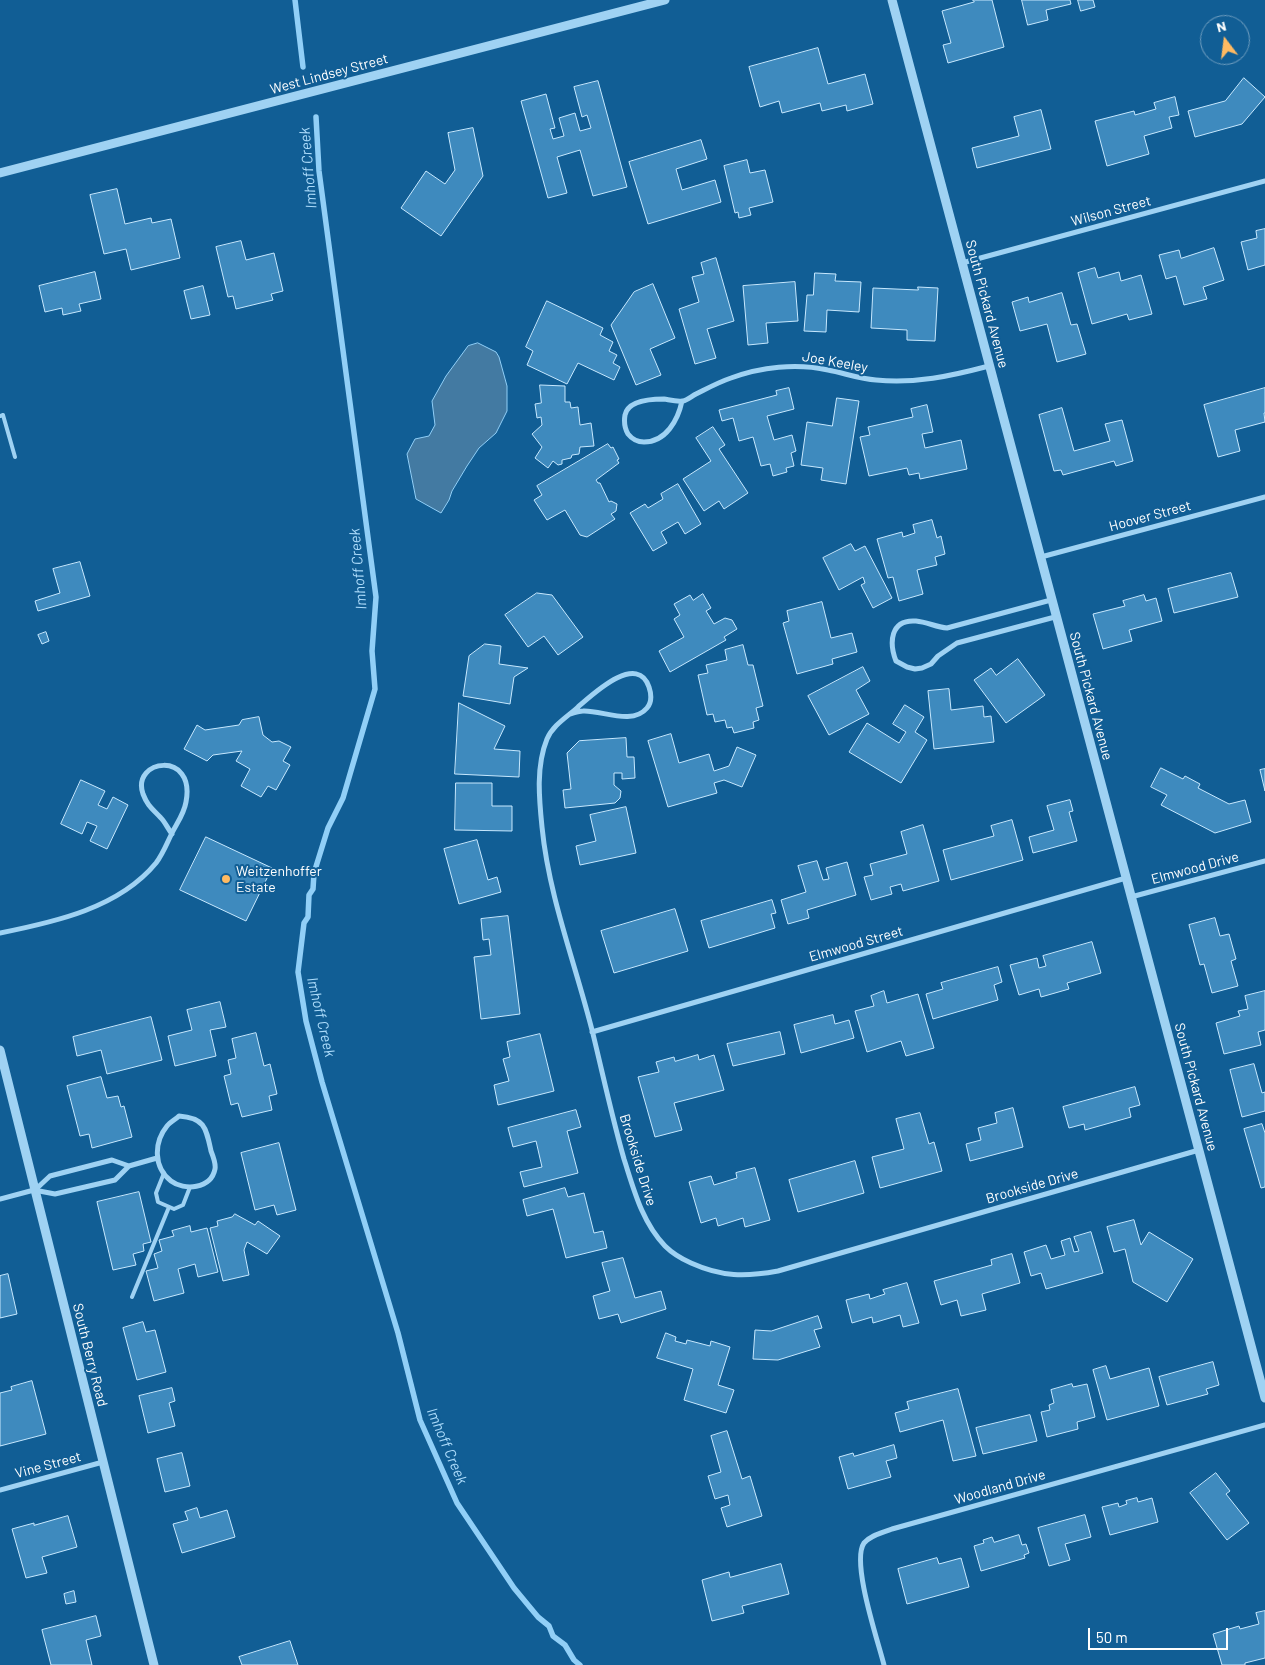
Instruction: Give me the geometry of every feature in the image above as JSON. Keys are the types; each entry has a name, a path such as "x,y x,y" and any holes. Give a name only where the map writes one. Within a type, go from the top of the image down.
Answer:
{"street":[{"name":"West Lindsey Street","path":"0,173 665,0"},
{"name":"South Pickard Avenue","path":"892,0 1041,557 1055,617 1265,1398"},
{"name":"Wilson Street","path":"962,263 1265,181"},
{"name":"Joe Keeley","path":"682,401 733,377 773,368 792,366 828,370 875,380 892,381 936,379 989,366"},
{"path":"662,399 682,401 672,426 663,436 651,442 642,442 634,440 628,434 624,418 632,404 662,399"},
{"name":"Hoover Street","path":"1041,557 1265,497"},
{"path":"1051,600 947,628 914,621 905,622 894,631 891,647 896,661 907,667 922,668 931,664 957,643 1055,617"},
{"name":"Brookside Drive","path":"570,714 582,710 616,716 639,714 650,703 651,691 647,681 636,673 627,674 612,680 597,690 558,724 548,736 542,754 540,776 542,828 553,892 592,1032 613,1122 635,1194 645,1219 666,1247 679,1257 712,1271 730,1275 754,1275 778,1270 1199,1150"},
{"path":"0,933 62,918 94,907 123,893 142,878 157,862 185,810 188,794 187,781 177,768 170,765 154,768 144,775 141,785 150,808 162,818 172,834"},
{"name":"Elmwood Drive","path":"1131,897 1265,861"},
{"name":"Elmwood Street","path":"592,1032 1126,878"},
{"name":"South Berry Road","path":"0,1050 154,1665"},
{"path":"179,1116 193,1117 203,1124 207,1133 215,1168 212,1176 204,1184 190,1187 180,1186 169,1179 164,1173 157,1158 157,1145 168,1126 179,1116"},
{"path":"0,1199 34,1190 55,1194 115,1180 129,1166 157,1158"},
{"path":"34,1190 50,1176 112,1160 129,1166"},
{"name":"Woodland Drive","path":"884,1665 862,1577 860,1557 865,1542 873,1536 1265,1425"},
{"name":"Vine Street","path":"0,1490 103,1462"}],"lane":[{"path":"0,416 3,415 15,457"},
{"path":"164,1173 156,1193 158,1202 174,1209 183,1205 190,1187"},
{"path":"132,1297 169,1207"}],"water":[{"path":"478,343 496,352 499,357 507,386 507,411 496,433 479,448 467,466 441,513 416,499 407,454 415,439 429,436 435,425 432,401 446,376 468,346"}],"building":[{"path":"973,0 992,0 1004,47 948,63 943,45 951,43 942,11 974,2"},
{"path":"1022,0 1070,0 1071,4 1046,10 1048,20 1028,25"},
{"path":"1078,0 1093,0 1095,7 1081,11"},
{"path":"818,48 828,84 865,74 873,104 847,111 846,105 822,111 820,103 782,113 779,101 760,107 749,67"},
{"path":"1244,78 1265,97 1242,124 1195,137 1188,111 1225,101"},
{"path":"598,81 627,187 593,196 580,150 557,157 567,193 548,198 521,101 546,94 555,128 550,129 553,139 564,136 559,118 575,113 580,131 591,128 587,115 582,117 574,87"},
{"path":"1175,97 1179,115 1169,117 1172,128 1144,136 1149,154 1107,166 1095,121 1134,111 1135,115 1156,109 1154,103"},
{"path":"1041,110 1051,149 977,168 972,148 1019,136 1014,117"},
{"path":"473,128 483,176 441,236 401,208 426,171 445,184 455,170 448,133"},
{"path":"701,140 707,159 676,169 682,190 715,180 721,202 648,224 629,162"},
{"path":"747,160 750,173 765,170 773,202 749,208 751,215 739,218 738,212 735,213 724,166"},
{"path":"117,189 125,224 151,218 152,223 171,219 180,258 131,270 126,249 104,254 90,195"},
{"path":"1265,229 1265,265 1248,270 1241,242 1257,238 1256,231"},
{"path":"241,241 246,260 274,253 283,291 271,294 273,300 236,309 233,296 228,297 216,247"},
{"path":"1214,248 1224,280 1203,287 1207,299 1184,305 1176,276 1166,279 1159,255 1179,250 1181,258"},
{"path":"716,258 734,321 707,329 716,358 695,364 679,309 699,302 692,277 704,274 701,263"},
{"path":"1095,268 1098,278 1119,272 1121,281 1141,275 1152,314 1129,320 1127,314 1092,324 1078,273"},
{"path":"95,272 101,299 79,304 81,311 63,315 62,308 45,312 39,286"},
{"path":"815,273 836,274 835,281 861,282 859,312 827,310 826,332 804,331 807,295 813,295"},
{"path":"795,282 798,321 766,323 768,343 748,345 743,286"},
{"path":"653,284 675,338 650,349 661,375 636,385 611,325 634,292"},
{"path":"203,286 210,315 191,319 184,291"},
{"path":"918,287 938,288 935,341 907,340 907,330 871,328 873,288 918,290"},
{"path":"1062,293 1071,325 1077,324 1086,354 1057,362 1047,324 1020,331 1012,302 1028,297 1029,302"},
{"path":"547,301 603,328 600,335 613,342 609,351 617,355 613,363 620,367 614,380 578,363 567,384 527,365 533,351 526,347"},
{"path":"540,385 565,386 565,402 570,402 571,408 578,407 580,425 591,423 594,446 580,447 579,454 562,460 562,464 558,465 553,461 548,468 535,458 542,447 532,434 542,425 541,417 537,418 535,404 541,403"},
{"path":"789,388 794,409 767,416 774,440 792,435 796,451 791,453 794,466 786,468 787,472 773,476 770,464 761,466 753,437 739,441 733,418 722,421 719,410 777,395 776,391"},
{"path":"1265,388 1265,422 1235,430 1240,451 1218,457 1204,405"},
{"path":"837,398 859,401 846,484 821,480 823,468 801,465 807,422 832,426"},
{"path":"927,405 933,432 922,434 925,448 961,440 967,469 920,479 919,473 909,475 907,468 869,476 860,437 870,435 868,427 913,417 911,409"},
{"path":"1062,408 1074,451 1110,441 1105,424 1122,420 1133,461 1116,466 1114,461 1063,475 1061,470 1054,471 1039,415"},
{"path":"713,427 725,445 719,449 748,493 724,509 719,501 704,511 683,479 711,461 696,438"},
{"path":"608,444 611,448 613,447 619,463 596,480 600,483 609,502 617,504 616,511 611,514 615,519 587,537 580,535 565,510 547,520 534,500 542,495 537,486"},
{"path":"678,484 701,524 685,534 678,522 661,532 667,543 653,551 630,513 645,504 648,508 663,499 661,494"},
{"path":"932,520 937,538 941,536 945,554 935,557 937,565 917,570 923,594 899,601 893,577 888,578 877,539 902,532 903,537 915,533 913,525"},
{"path":"851,544 855,551 865,546 892,598 873,608 861,585 865,583 863,577 839,590 823,558"},
{"path":"80,562 90,596 38,611 35,601 60,593 53,569"},
{"path":"1231,573 1238,597 1174,613 1168,589"},
{"path":"537,593 552,595 583,637 558,655 544,636 528,647 505,615"},
{"path":"703,594 711,608 706,611 714,624 725,618 732,620 737,629 724,637 726,640 670,672 659,651 684,637 674,619 680,615 674,604 690,595 693,600"},
{"path":"1144,595 1146,601 1156,598 1162,621 1129,630 1132,641 1103,649 1093,614 1125,606 1123,601"},
{"path":"822,602 831,638 852,633 857,652 832,659 833,664 797,674 783,623 789,621 787,611"},
{"path":"46,632 49,641 42,644 38,635"},
{"path":"485,644 501,646 499,664 528,668 514,677 510,704 463,696 469,656"},
{"path":"743,645 748,665 753,665 763,706 756,708 759,720 753,722 754,728 734,733 732,727 727,728 725,720 715,722 713,714 707,715 698,675 708,673 706,665 727,660 725,650"},
{"path":"1018,659 1045,695 1006,723 974,680 991,668 996,675"},
{"path":"863,667 870,681 856,690 869,714 829,735 808,696"},
{"path":"949,689 951,710 983,706 984,717 991,716 994,742 934,749 928,691"},
{"path":"459,703 505,726 494,749 520,751 519,777 455,774"},
{"path":"905,705 924,717 915,732 927,740 901,783 849,752 867,723 899,743 906,732 893,724"},
{"path":"259,717 263,735 272,742 279,741 291,747 283,761 290,765 276,790 268,786 261,797 241,786 250,769 236,761 242,751 213,755 207,761 184,749 197,725 205,730 239,725 242,720"},
{"path":"671,734 679,763 709,754 714,771 729,766 737,747 756,755 742,787 724,780 714,783 717,793 668,807 648,741"},
{"path":"626,738 627,757 634,757 635,778 622,779 622,773 614,773 614,785 621,791 620,798 615,803 565,808 563,790 571,789 567,753 579,741"},
{"path":"1161,768 1183,779 1185,776 1200,784 1198,788 1229,804 1245,800 1251,822 1215,833 1161,805 1167,795 1151,787"},
{"path":"1265,769 1265,791 1260,770"},
{"path":"81,780 105,791 98,805 107,809 113,797 128,805 107,849 90,841 97,826 87,822 82,834 61,824"},
{"path":"456,783 492,783 492,806 512,806 512,831 455,830"},
{"path":"1070,800 1073,811 1069,812 1077,841 1033,853 1029,837 1054,830 1047,806"},
{"path":"626,807 636,853 580,865 576,846 596,841 590,815"},
{"path":"1012,820 1023,860 951,880 943,850 994,836 991,826"},
{"path":"923,825 939,881 903,891 901,884 890,887 892,894 871,900 864,877 873,875 870,864 907,854 901,832"},
{"name":"Weitzenhoffer Estate","path":"206,837 272,868 246,921 180,890"},
{"path":"477,840 488,880 497,877 501,892 459,904 444,849"},
{"path":"817,861 823,880 829,879 826,868 847,862 856,895 807,910 809,918 788,924 781,900 806,892 798,866"},
{"path":"772,900 776,913 771,914 775,928 709,948 701,921"},
{"path":"675,909 688,951 614,973 601,931"},
{"path":"508,916 520,1014 481,1019 474,957 491,955 489,939 483,940 481,919"},
{"path":"1215,918 1220,936 1229,934 1236,959 1231,961 1238,986 1212,993 1204,964 1200,965 1189,925"},
{"path":"1092,942 1101,973 1067,983 1069,989 1041,997 1039,989 1019,995 1010,965 1037,958 1039,968 1046,966 1043,956"},
{"path":"998,967 1002,982 994,985 998,1000 933,1019 926,994 943,989 941,983"},
{"path":"884,991 887,1003 918,994 934,1048 906,1056 901,1041 867,1052 855,1011 874,1006 871,996"},
{"path":"1265,991 1265,1030 1258,1032 1261,1045 1224,1054 1216,1023 1240,1016 1238,1011 1248,1009 1245,996"},
{"path":"220,1002 226,1027 210,1030 216,1056 175,1066 168,1036 192,1030 187,1010"},
{"path":"833,1015 835,1024 849,1020 854,1038 801,1053 794,1025"},
{"path":"151,1017 162,1060 107,1074 101,1050 77,1056 73,1037"},
{"path":"780,1032 785,1054 733,1066 727,1044"},
{"path":"256,1033 264,1066 270,1064 277,1094 269,1096 272,1110 242,1117 238,1103 231,1105 224,1076 231,1074 228,1060 236,1058 232,1039"},
{"path":"540,1034 554,1091 498,1105 494,1085 509,1081 503,1059 510,1057 507,1042"},
{"path":"698,1055 699,1060 714,1055 724,1090 674,1103 682,1130 655,1137 638,1077 659,1072 656,1062 674,1057 675,1061"},
{"path":"1254,1064 1262,1093 1265,1092 1265,1111 1242,1117 1230,1070"},
{"path":"101,1077 107,1098 118,1096 121,1107 124,1106 132,1137 92,1148 89,1134 80,1136 67,1086"},
{"path":"1135,1087 1140,1105 1129,1108 1131,1117 1085,1130 1084,1124 1069,1128 1063,1107"},
{"path":"1013,1108 1023,1147 970,1161 966,1144 981,1140 978,1128 997,1123 995,1113"},
{"path":"576,1110 581,1127 567,1131 578,1173 524,1187 520,1172 542,1167 536,1141 513,1147 508,1128"},
{"path":"920,1113 929,1144 934,1142 942,1171 880,1188 872,1157 904,1149 896,1119"},
{"path":"1262,1124 1265,1133 1265,1187 1261,1188 1244,1129"},
{"path":"279,1143 296,1210 277,1215 274,1205 255,1210 241,1153"},
{"path":"855,1161 864,1193 798,1212 789,1180"},
{"path":"755,1168 770,1220 745,1227 743,1218 718,1226 716,1218 701,1223 689,1182 711,1176 714,1185 737,1178 736,1173"},
{"path":"565,1188 568,1197 584,1193 594,1233 603,1231 607,1248 566,1258 553,1209 527,1216 523,1200"},
{"path":"139,1192 151,1242 143,1244 144,1251 133,1254 136,1265 113,1270 97,1202"},
{"path":"235,1214 255,1225 258,1221 280,1236 267,1254 247,1242 244,1250 249,1275 223,1281 210,1228 218,1226 217,1221 232,1217"},
{"path":"1134,1220 1141,1245 1149,1232 1193,1259 1167,1302 1133,1282 1125,1249 1114,1252 1107,1227"},
{"path":"190,1226 191,1232 207,1228 218,1272 198,1277 195,1264 178,1269 184,1293 154,1301 146,1271 158,1268 154,1254 162,1251 159,1240 174,1236 172,1231"},
{"path":"1091,1232 1103,1273 1046,1289 1041,1273 1031,1276 1024,1252 1046,1245 1051,1259 1065,1255 1061,1241 1070,1238 1074,1252 1079,1251 1074,1237"},
{"path":"1012,1254 1020,1283 982,1294 986,1310 961,1316 957,1300 941,1305 934,1281 992,1265 991,1260"},
{"path":"623,1258 635,1298 661,1291 666,1309 621,1323 618,1314 599,1319 593,1296 610,1291 602,1263"},
{"path":"8,1274 17,1314 0,1318 0,1276"},
{"path":"907,1283 919,1323 903,1327 900,1315 873,1323 872,1317 852,1323 846,1300 869,1294 870,1299 885,1294 883,1290"},
{"path":"818,1316 822,1328 814,1330 820,1347 778,1360 753,1359 755,1330 771,1331"},
{"path":"143,1322 146,1332 155,1330 166,1372 137,1380 123,1328"},
{"path":"666,1333 676,1337 675,1341 686,1344 687,1340 710,1346 711,1341 730,1347 718,1385 734,1390 726,1413 684,1400 693,1369 657,1358"},
{"path":"1213,1362 1219,1385 1206,1389 1208,1394 1167,1405 1159,1377"},
{"path":"1106,1366 1110,1379 1149,1368 1159,1406 1107,1420 1093,1370"},
{"path":"32,1381 46,1434 0,1446 0,1393 12,1390 11,1387"},
{"path":"1072,1384 1073,1387 1087,1384 1095,1417 1077,1422 1078,1429 1047,1437 1041,1412 1050,1410 1049,1405 1054,1403 1051,1390"},
{"path":"172,1388 175,1401 169,1403 175,1426 148,1433 139,1396"},
{"path":"958,1389 976,1456 953,1461 943,1420 900,1432 895,1413 909,1409 907,1402"},
{"path":"1030,1415 1037,1441 983,1454 976,1428"},
{"path":"727,1431 742,1479 750,1476 762,1516 727,1527 721,1508 730,1505 728,1495 715,1499 708,1476 721,1472 711,1436"},
{"path":"894,1445 897,1458 886,1461 891,1477 848,1489 839,1457 853,1453 854,1456"},
{"path":"182,1453 190,1486 165,1492 157,1459"},
{"path":"1216,1473 1230,1491 1226,1494 1249,1523 1227,1540 1190,1493"},
{"path":"1137,1498 1138,1502 1152,1498 1158,1522 1110,1535 1102,1507 1118,1503 1119,1507 1127,1504 1126,1501"},
{"path":"197,1508 200,1518 227,1510 235,1537 182,1553 173,1524 188,1520 185,1512"},
{"path":"1085,1515 1091,1537 1065,1544 1070,1560 1049,1566 1038,1528"},
{"path":"68,1516 77,1547 42,1557 47,1573 26,1578 12,1529"},
{"path":"1019,1535 1022,1545 1026,1544 1029,1553 1024,1555 1025,1558 981,1571 974,1546 984,1543 983,1540 992,1537 994,1542"},
{"path":"937,1558 939,1564 961,1558 969,1587 907,1604 898,1569"},
{"path":"781,1564 789,1594 742,1606 744,1613 712,1621 702,1580 729,1572 730,1577"},
{"path":"74,1591 76,1602 66,1604 64,1594"},
{"path":"1265,1611 1265,1658 1245,1663 1245,1665 1222,1665 1213,1634 1239,1626 1240,1629 1259,1624 1256,1613"},
{"path":"96,1616 101,1636 86,1640 92,1665 51,1665 42,1630"},
{"path":"290,1641 298,1665 242,1665 239,1657"}],"waterway":[{"name":"Imhoff Creek","path":"295,0 303,67"},
{"name":"Imhoff Creek","path":"316,117 319,171 376,597 372,651 375,689 343,798 328,828 314,873 313,889 309,895 308,917 304,923 298,972 306,1021 322,1082 398,1333 420,1420 457,1503 514,1588 538,1617 549,1626 553,1636 565,1645 574,1660 580,1665"}],"place":[{"name":"Weitzenhoffer Estate","path":"226,879"}]}
